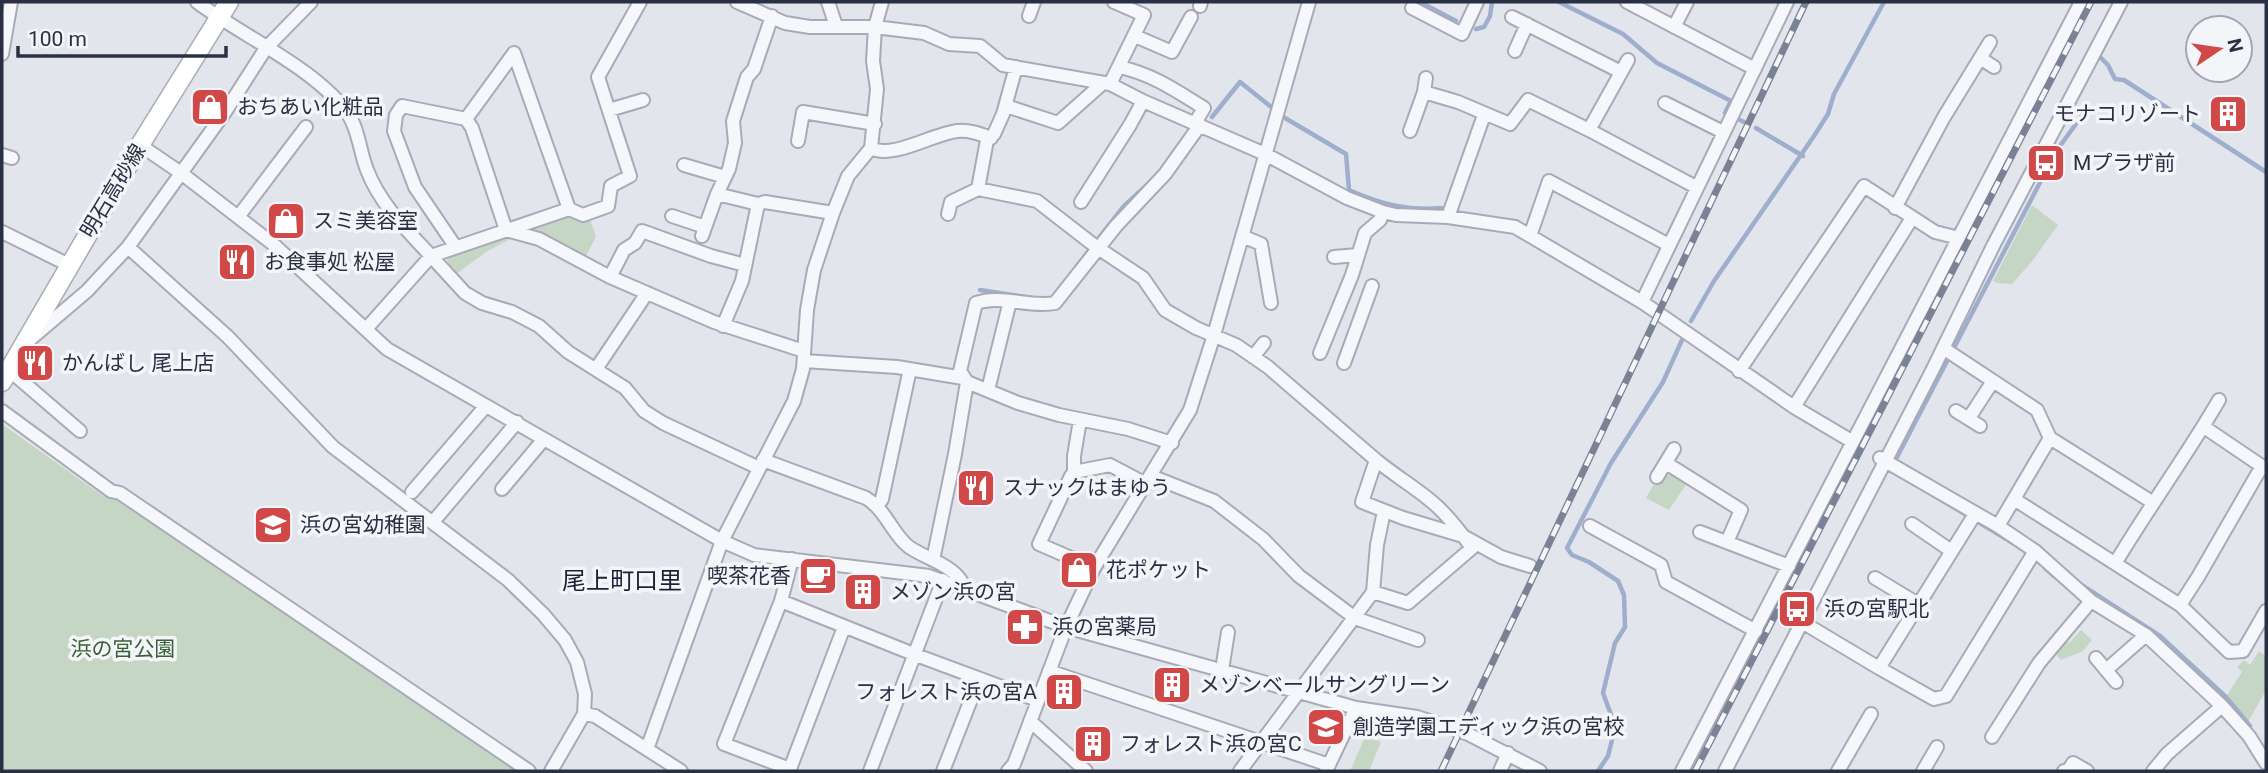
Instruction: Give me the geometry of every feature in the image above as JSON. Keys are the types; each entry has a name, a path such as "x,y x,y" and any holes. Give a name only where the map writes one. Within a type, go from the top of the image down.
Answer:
{"main road":[{"name":"明石高砂線","path":"5,376 139,145 229,2"}],"street":[{"path":"2,54 11,2"},
{"path":"197,2 312,78 348,114 368,174 393,216 465,293 482,303 512,312 539,326 568,352 625,388 644,411 663,423 761,464 836,485 878,505 906,545 952,571 962,580 965,588"},
{"path":"24,344 88,291 128,247 225,112 266,48 311,2"},
{"path":"366,329 431,256 569,209 583,215 608,206 611,186 630,176 598,77 640,2"},
{"path":"737,2 785,23 810,27 874,27 924,33 949,44 980,46 1003,65 1107,83 1265,154 1347,198 1383,212 1448,217 1515,228 1642,302 1739,371 1853,442"},
{"path":"828,2 836,26"},
{"path":"647,750 722,541 794,401 804,356 810,290 833,213 849,176 871,148 877,89 873,61 874,27 882,2"},
{"path":"1029,16 1034,2"},
{"path":"1006,106 1058,123 1107,83 1120,67 1144,15 1114,2"},
{"path":"1008,771 1014,764 1066,626 1094,568 1190,410 1309,2"},
{"path":"1412,8 1462,34 1477,2"},
{"path":"1627,2 1755,69"},
{"path":"1674,27 1687,2"},
{"path":"1642,302 1787,2"},
{"path":"1682,771 2081,2"},
{"path":"1725,771 1883,459 2121,2"},
{"path":"672,216 704,231 729,169 735,143 733,121 747,76 754,69 772,16"},
{"path":"1512,17 1621,72"},
{"path":"1135,36 1172,52 1191,18"},
{"path":"1515,51 1527,24"},
{"path":"1895,208 1944,117 1990,42"},
{"path":"466,119 514,53 569,209"},
{"path":"1980,58 1994,67"},
{"path":"1589,130 1628,60"},
{"path":"978,189 987,140 991,138 1006,106 1016,67"},
{"path":"933,560 955,454 965,380 960,371 976,303 990,298 1039,306 1055,303 1094,245 1116,226 1165,174 1198,124 1204,108 1144,72 1120,67"},
{"path":"1410,131 1424,92 1426,78"},
{"path":"1424,92 1458,102 1483,115 1510,124 1528,100 1696,187"},
{"path":"609,110 643,100"},
{"path":"1081,202 1143,101"},
{"path":"1665,103 1723,132"},
{"path":"455,246 415,187 394,131 396,115 402,106 466,119"},
{"path":"798,141 803,112 875,124"},
{"path":"1448,217 1483,115"},
{"path":"466,119 477,141 506,230"},
{"path":"238,217 306,127"},
{"path":"871,148 878,152 894,150 960,131 975,132 991,138"},
{"path":"139,145 181,173 273,244 387,349 722,541 754,555 929,576 1066,626 1356,708 1417,717 1468,734 1540,771"},
{"path":"684,165 725,177"},
{"path":"1530,236 1549,181 1669,245"},
{"path":"1739,371 1864,186 1935,232 1959,238"},
{"path":"948,214 951,202 978,189 1037,201 1143,278 1165,310 1196,328 1236,345 1286,381 1395,476 1432,501 1472,548 1413,600 1404,604 1373,592"},
{"path":"717,194 758,204 768,203 833,213"},
{"path":"723,326 745,265 758,204"},
{"path":"1320,353 1352,275 1364,233 1380,220 1383,212"},
{"path":"1794,407 1912,218"},
{"path":"506,230 539,239 610,277 723,326 804,356 910,369 965,380 1018,403 1080,420 1128,429 1172,443"},
{"path":"610,277 624,250 635,243 642,231 745,265"},
{"path":"2,232 69,265"},
{"path":"1242,236 1261,244 1271,303"},
{"path":"128,247 228,337 333,447 520,591 565,640 582,678 585,694 584,714 551,771"},
{"path":"1334,257 1358,254"},
{"path":"1344,363 1372,286"},
{"path":"596,369 647,293"},
{"path":"988,390 1010,301"},
{"path":"1330,327 1354,336"},
{"path":"1254,357 1264,343"},
{"path":"1943,348 2037,410 2050,438 2152,502"},
{"path":"878,505 882,499 910,369"},
{"path":"5,376 80,431"},
{"path":"1956,411 1975,422 1993,381"},
{"path":"2116,562 2219,400"},
{"path":"412,492 485,407"},
{"path":"2,411 111,491 120,493 193,541 529,771"},
{"path":"1080,420 1074,472 1039,544 1094,568"},
{"path":"433,522 517,422"},
{"path":"2180,605 2264,468 2204,427"},
{"path":"1998,526 2050,438"},
{"path":"502,489 544,439"},
{"path":"1657,477 1674,449"},
{"path":"1883,459 1998,526 2035,551 2091,601 2146,635 2222,706 2249,736 2266,763"},
{"path":"1376,460 1362,502 1463,536 1501,557 1530,566"},
{"path":"1666,463 1741,510 1727,541"},
{"path":"1074,472 1110,466 1214,500 1263,539 1299,576 1355,618 1418,640"},
{"path":"2014,499 2180,605 2229,652 2243,651 2266,611"},
{"path":"1240,771 1373,592 1377,545 1384,510"},
{"path":"1879,668 1975,514"},
{"path":"1912,524 1951,550"},
{"path":"1590,526 1661,565 1666,582 1756,631"},
{"path":"1700,532 1789,566"},
{"path":"1802,622 1934,699 1946,696 2035,551"},
{"path":"792,559 781,601 723,744 790,770 844,627"},
{"path":"1875,578 1918,604"},
{"path":"870,771 943,580"},
{"path":"781,601 1037,701"},
{"path":"1992,737 2039,663 2091,601"},
{"path":"1222,670 1228,632"},
{"path":"2106,670 2146,635"},
{"path":"2096,658 2116,682"},
{"path":"1049,671 1327,768 1356,708"},
{"path":"943,771 979,679"},
{"path":"2153,771 2167,754 2222,706"},
{"path":"1838,771 1871,713"},
{"path":"584,714 595,716 681,771"},
{"path":"1030,721 1086,771"},
{"path":"1923,771 1937,747"},
{"path":"1500,771 1508,753"},
{"path":"2064,771 2068,771 2073,763 2087,771"}],"green space":[{"path":"2032,205 2058,225 2012,284 1993,281"},
{"path":"570,216 590,219 596,237 583,261 534,235 533,229"},
{"path":"510,236 512,238 486,252 455,275 447,267 448,256"},
{"name":"浜の宮公園","path":"2,424 103,496 121,500 516,771 2,771"},
{"path":"1673,474 1687,483 1669,510 1646,498 1657,479 1661,481 1665,476"},
{"path":"2081,630 2092,640 2083,651 2061,660 2054,652 2065,640 2069,643"},
{"path":"2259,651 2266,656 2266,690 2248,722 2227,695 2242,672 2237,667 2244,660 2250,665"},
{"path":"1368,736 1381,742 1369,771 1350,771 1364,739"}],"waterway":[{"path":"1420,2 1456,21"},
{"path":"1476,29 1484,27 1490,16 1492,2"},
{"path":"1559,2 1623,34 1657,63 1731,101 1725,113 1744,122"},
{"path":"1691,321 1714,281 1828,114 1834,94 1884,2"},
{"path":"2101,58 2115,79 2124,80 2266,172"},
{"path":"1212,117 1240,82 1285,118 1346,154 1349,190 1394,205 1441,208"},
{"path":"1895,461 2057,150 2084,113 2076,108"},
{"path":"1756,128 1803,156"},
{"path":"1077,266 1124,206 1147,185"},
{"path":"980,290 1032,298"},
{"path":"1598,771 1608,756 1612,740 1613,720 1603,693 1615,643 1625,627 1624,595 1618,581 1589,562 1572,555 1567,548 1611,463 1663,382 1682,340"},
{"path":"1940,499 2013,543"},
{"path":"2045,568 2054,576 2060,576"},
{"path":"2080,584 2160,636 2226,697 2250,726"}],"railway":[{"path":"1441,771 1806,2"},
{"path":"1695,771 2091,2"}],"place":[{"name":"おちあい化粧品","path":"210,107"},
{"name":"モナコリゾート","path":"2228,114"},
{"name":"Mプラザ前","path":"2046,163"},
{"name":"スミ美容室","path":"286,221"},
{"name":"お食事処 松屋","path":"237,262"},
{"name":"かんばし 尾上店","path":"35,363"},
{"name":"スナックはまゆう","path":"976,488"},
{"name":"浜の宮幼稚園","path":"273,525"},
{"name":"花ポケット","path":"1079,570"},
{"name":"喫茶花香","path":"818,576"},
{"name":"メゾン浜の宮","path":"863,592"},
{"name":"浜の宮駅北","path":"1797,609"},
{"name":"浜の宮薬局","path":"1025,627"},
{"name":"メゾンベールサングリーン","path":"1172,685"},
{"name":"フォレスト浜の宮A","path":"1064,692"},
{"name":"創造学園エディック浜の宮校","path":"1326,727"},
{"name":"フォレスト浜の宮C","path":"1093,744"}],"district":[{"name":"尾上町口里","path":"622,581"}]}
